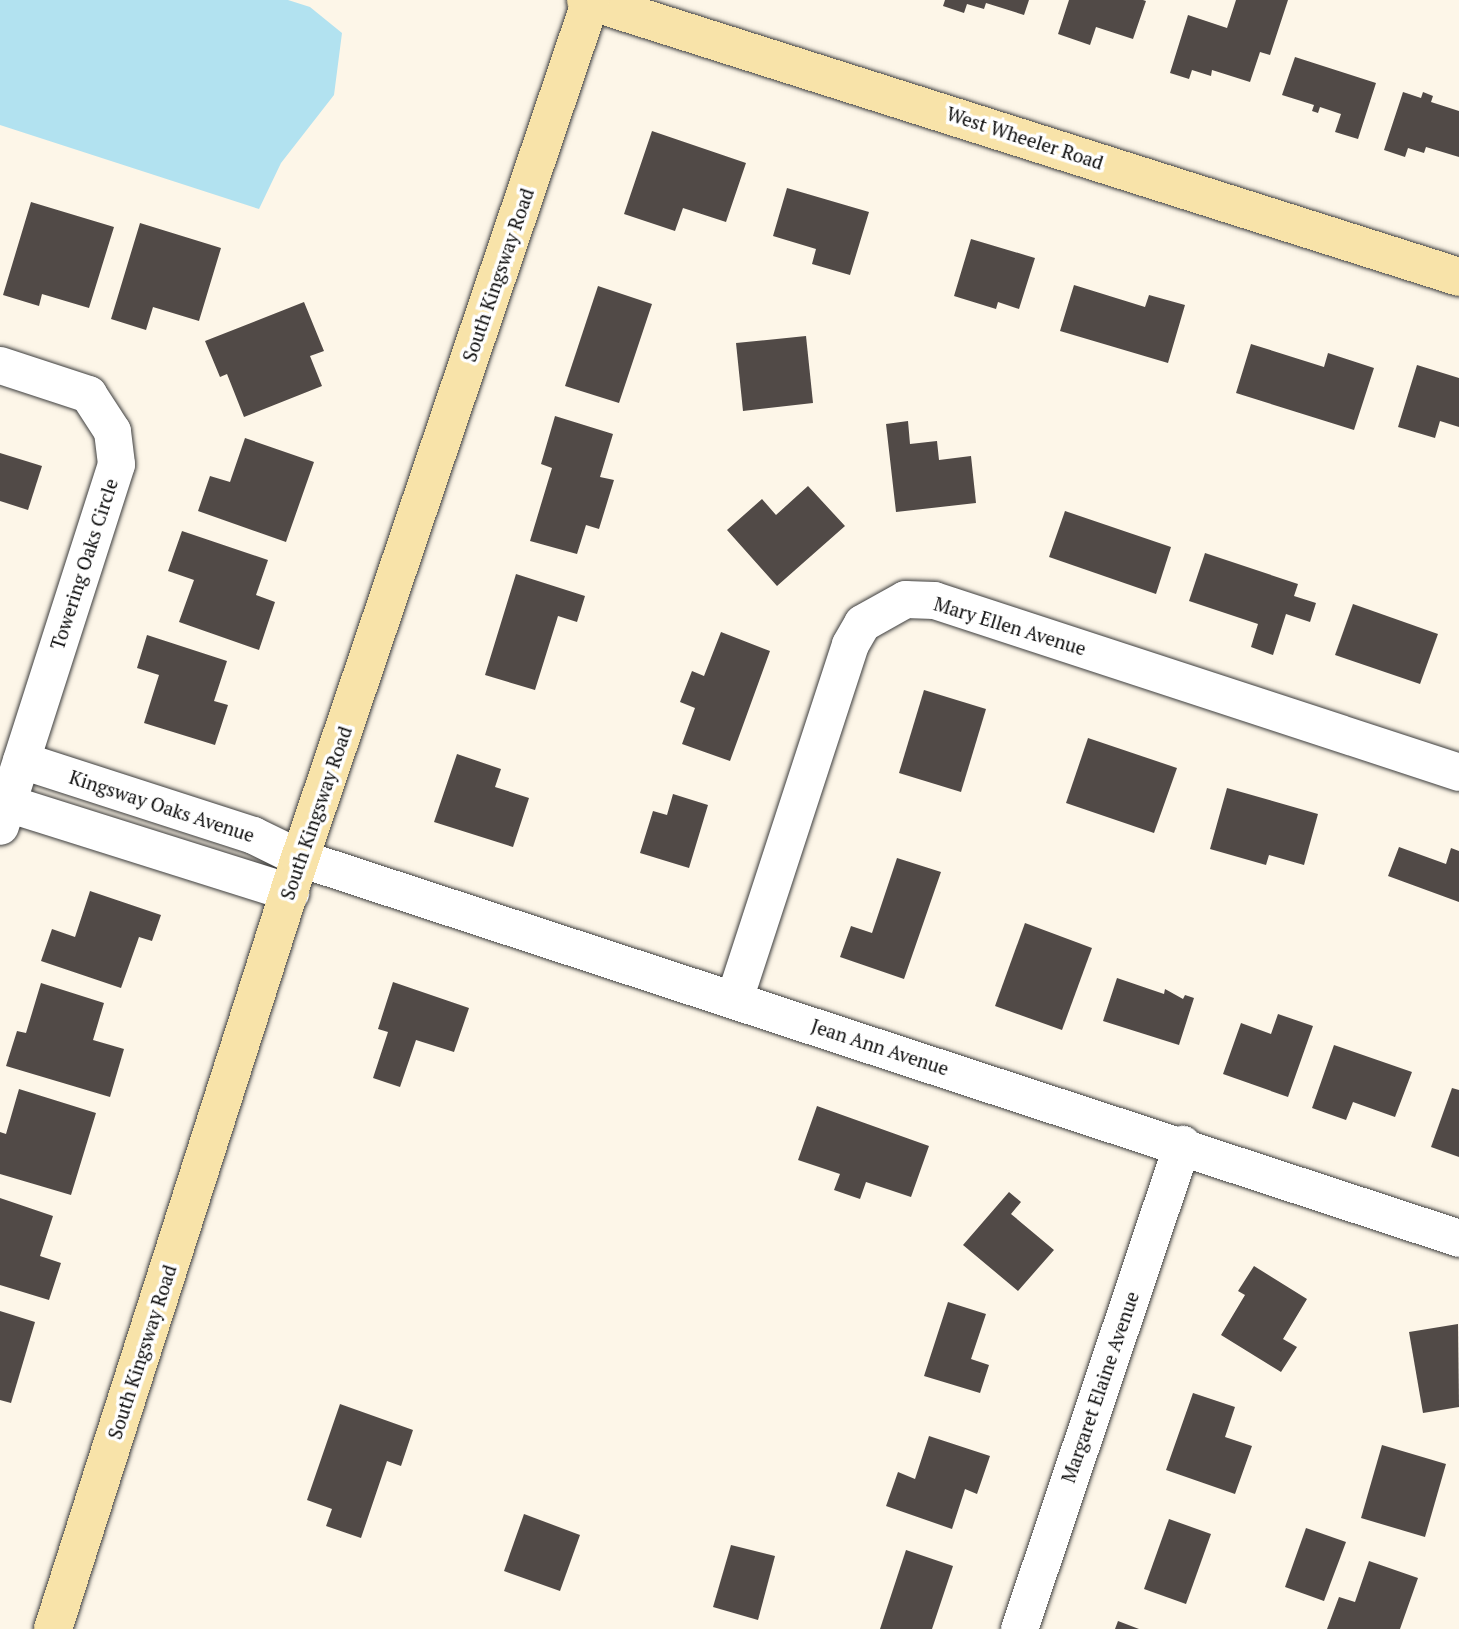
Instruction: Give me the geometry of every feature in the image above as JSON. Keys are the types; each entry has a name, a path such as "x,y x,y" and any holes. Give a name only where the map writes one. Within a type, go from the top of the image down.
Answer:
{"street":[{"name":"West Wheeler Road","path":"589,1 1459,276"},
{"name":"South Kingsway Road","path":"53,1629 295,875 589,1"},
{"name":"Towering Oaks Circle","path":"0,365 88,394 112,431 116,464 4,815"},
{"name":"Mary Ellen Avenue","path":"734,999 850,644 862,623 905,599 934,600 1459,772"},
{"name":"Kingsway Oaks Avenue","path":"22,760 253,835 295,875"},
{"path":"4,815 295,875"},
{"name":"Jean Ann Avenue","path":"295,875 734,999 1182,1144 1459,1238"},
{"name":"Margaret Elaine Avenue","path":"1019,1629 1182,1144"}],"water":[{"path":"0,0 288,0 310,7 342,33 334,95 281,163 259,209 0,125"}],"building":[{"path":"945,0 1029,0 1024,15 986,3 984,9 967,4 964,13 943,6"},
{"path":"1069,0 1146,1 1133,39 1096,27 1090,45 1058,34"},
{"path":"1236,0 1288,0 1270,55 1260,52 1250,82 1212,70 1211,76 1192,70 1189,79 1170,73 1188,15 1227,28"},
{"path":"1295,57 1376,83 1358,139 1335,132 1341,114 1320,107 1318,113 1312,111 1314,105 1282,95"},
{"path":"1403,92 1421,98 1423,92 1433,96 1431,102 1459,111 1459,157 1426,147 1424,153 1408,148 1405,157 1384,150"},
{"path":"652,131 746,163 726,222 683,208 675,231 624,214"},
{"path":"787,188 869,212 850,275 812,264 816,249 773,236"},
{"path":"31,202 114,227 89,308 42,294 39,306 3,295"},
{"path":"140,223 221,248 199,321 153,307 146,330 111,319"},
{"path":"971,239 1035,258 1019,309 998,302 996,309 954,296"},
{"path":"1074,285 1145,307 1149,295 1185,305 1168,363 1060,331"},
{"path":"598,286 652,304 619,403 565,386"},
{"path":"304,302 324,351 310,356 322,386 244,417 227,374 220,377 205,341"},
{"path":"806,336 813,403 743,411 736,343"},
{"path":"1251,344 1324,367 1328,353 1374,368 1354,430 1236,393"},
{"path":"1417,365 1459,378 1459,427 1440,421 1435,438 1398,427"},
{"path":"555,416 613,434 600,477 614,480 599,529 586,525 577,554 530,541 552,468 541,464"},
{"path":"908,421 910,444 937,441 939,460 971,456 976,503 896,512 886,424"},
{"path":"245,438 314,462 286,542 198,511 210,476 230,482"},
{"path":"0,453 42,466 28,510 0,501"},
{"path":"808,486 845,526 777,586 727,530 762,499 776,515"},
{"path":"1065,511 1171,547 1156,594 1049,557"},
{"path":"182,531 268,560 256,595 275,602 259,650 179,622 194,580 168,571"},
{"path":"1205,553 1298,584 1294,596 1316,603 1310,622 1286,614 1273,655 1251,647 1258,624 1189,601"},
{"path":"516,574 585,596 577,622 558,616 535,690 485,675"},
{"path":"1353,604 1438,634 1420,684 1335,655"},
{"path":"721,632 770,651 730,761 682,744 695,708 680,702 692,671 704,676"},
{"path":"147,635 227,661 214,701 228,705 215,745 144,723 159,675 137,668"},
{"path":"924,690 986,709 961,792 899,773"},
{"path":"1088,738 1177,768 1154,833 1066,803"},
{"path":"457,754 501,769 495,787 529,798 513,847 434,822"},
{"path":"1227,788 1318,814 1304,865 1269,855 1266,865 1210,849"},
{"path":"673,794 708,805 689,868 640,853 653,811 667,815"},
{"path":"1399,847 1446,864 1451,848 1459,851 1459,902 1388,876"},
{"path":"897,858 941,872 904,979 840,957 851,926 872,933"},
{"path":"90,891 161,915 152,941 139,937 121,988 41,961 52,929 75,937"},
{"path":"1025,923 1092,948 1062,1030 995,1006"},
{"path":"1117,978 1164,994 1165,989 1183,999 1185,995 1194,998 1179,1045 1103,1021"},
{"path":"393,982 469,1008 454,1052 416,1040 400,1087 373,1078 388,1032 378,1029"},
{"path":"41,983 104,1003 93,1040 124,1049 110,1097 6,1066 17,1031 26,1033"},
{"path":"1278,1014 1313,1026 1288,1097 1223,1074 1241,1023 1271,1034"},
{"path":"1334,1045 1412,1072 1395,1117 1353,1102 1346,1120 1312,1108"},
{"path":"1452,1088 1459,1090 1459,1157 1431,1147"},
{"path":"19,1089 96,1113 71,1195 0,1174 0,1132 6,1134"},
{"path":"817,1106 929,1146 911,1197 866,1182 860,1199 834,1190 840,1174 798,1160"},
{"path":"1009,1192 1021,1202 1011,1214 1054,1250 1018,1291 963,1245"},
{"path":"0,1198 53,1216 40,1256 61,1263 49,1300 0,1285"},
{"path":"1254,1266 1307,1299 1283,1339 1297,1347 1281,1372 1221,1335 1245,1295 1238,1291"},
{"path":"948,1302 986,1314 971,1359 989,1365 980,1393 924,1376"},
{"path":"0,1311 35,1322 11,1403 0,1400"},
{"path":"1458,1324 1459,1407 1423,1413 1409,1332"},
{"path":"1193,1393 1235,1407 1225,1437 1252,1446 1235,1494 1166,1470"},
{"path":"340,1404 413,1430 401,1466 387,1461 361,1538 326,1526 332,1509 307,1500"},
{"path":"929,1436 990,1456 977,1494 965,1489 952,1529 886,1506 898,1472 915,1479"},
{"path":"1382,1445 1446,1464 1425,1537 1361,1518"},
{"path":"524,1514 580,1535 560,1591 504,1571"},
{"path":"1169,1519 1211,1534 1186,1604 1144,1589"},
{"path":"1306,1528 1346,1542 1324,1601 1285,1587"},
{"path":"731,1545 775,1556 758,1620 713,1607"},
{"path":"906,1550 953,1566 932,1629 880,1629"},
{"path":"1369,1561 1418,1578 1400,1629 1327,1629 1339,1597 1355,1602"},
{"path":"1118,1621 1139,1629 1115,1629"}]}
